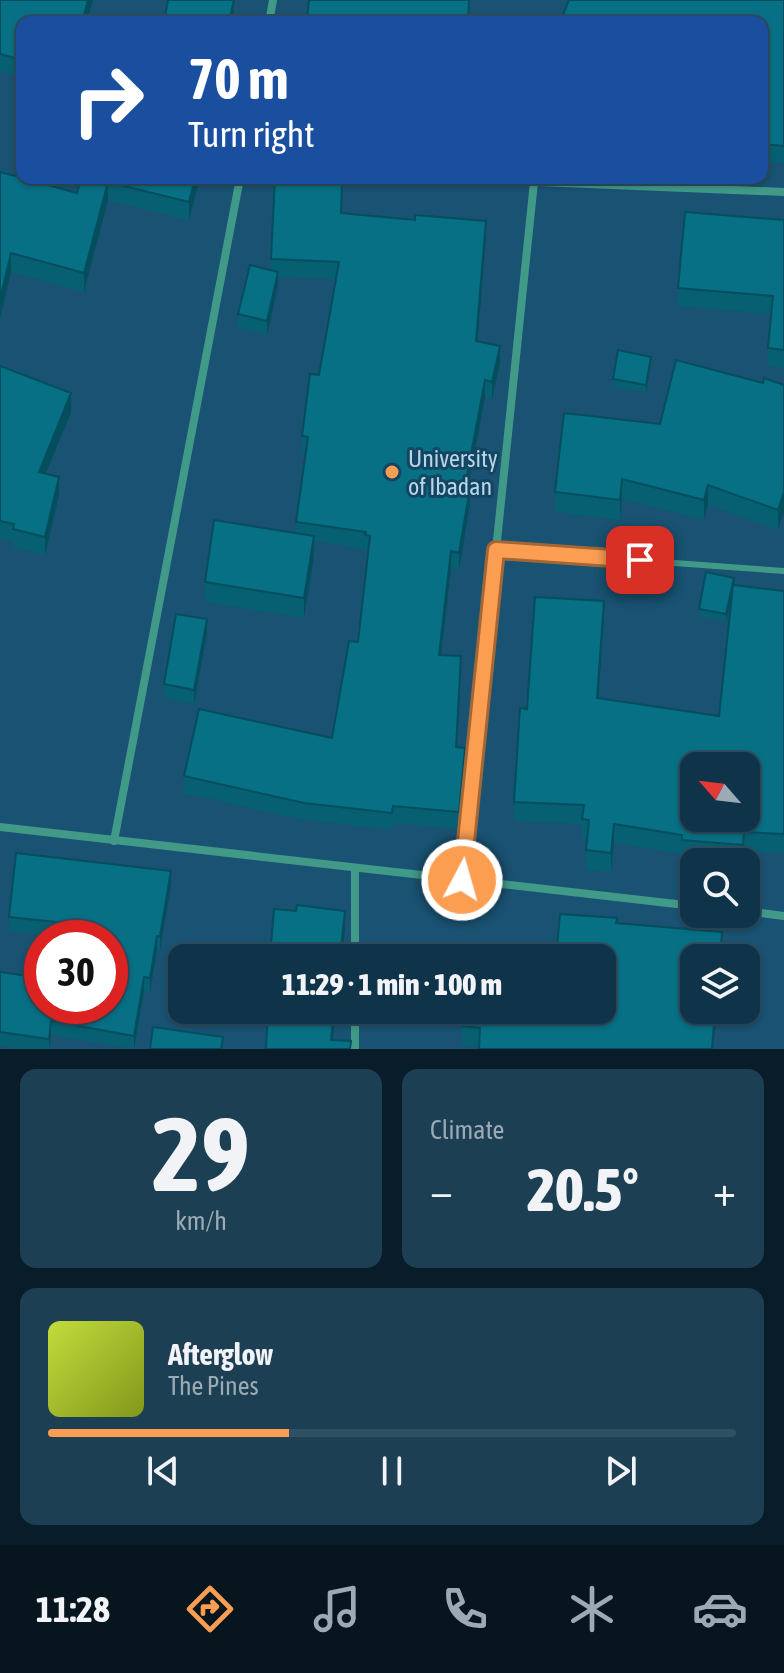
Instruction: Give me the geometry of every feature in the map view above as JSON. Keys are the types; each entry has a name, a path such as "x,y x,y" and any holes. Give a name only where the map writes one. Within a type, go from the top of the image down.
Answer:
{"street":[{"path":"114,841 239,184"},
{"path":"462,880 534,184"},
{"path":"584,184 784,192"},
{"path":"0,827 680,904"},
{"path":"355,868 355,944"},
{"path":"760,913 784,916 784,926"},
{"path":"355,1024 355,1049"}],"lane":[{"path":"496,550 784,571"}],"shaded area":[{"name":"University of Ibadan","path":"0,0 784,0 784,1049 0,1049"}],"building":[{"path":"0,0 88,0 84,16 16,16 16,58 0,54"},
{"path":"168,0 234,0 230,16 165,16"},
{"path":"309,0 469,0 468,16 308,16"},
{"path":"569,0 784,0 784,146 768,145 768,16 562,16"},
{"path":"0,172 16,176 16,184 44,184 77,193 79,184 107,184 84,273 11,253 0,300"},
{"path":"116,184 194,184 189,202"},
{"path":"275,184 342,184 341,213 415,220 415,215 486,221 476,341 500,346 492,382 485,380 465,486 470,487 459,553 451,551 439,655 461,656 456,747 465,748 459,812 393,806 392,813 304,803 184,776 199,709 332,738 349,641 358,642 370,536 365,535 366,532 296,522 308,437 302,436 310,374 319,375 339,262 271,259"},
{"path":"685,212 784,220 784,350 768,348 773,296 678,288"},
{"path":"250,265 278,272 267,321 238,314"},
{"path":"618,350 651,357 646,385 613,379"},
{"path":"676,360 763,383 764,378 784,385 784,492 778,510 708,485 704,500 622,479 620,500 555,492 564,413 660,424"},
{"path":"0,366 71,393 39,472 59,477 45,537 13,529 14,524 0,521"},
{"path":"214,520 314,536 304,598 205,582"},
{"path":"706,572 734,578 726,614 699,609"},
{"path":"733,585 784,591 784,834 744,832 743,845 682,840 682,835 614,824 611,853 586,850 589,820 582,819 584,805 514,802 520,708 527,709 535,597 604,601 597,698 719,716"},
{"path":"176,614 207,619 194,690 164,684"},
{"path":"16,853 171,871 160,936 157,936 150,978 144,977 134,1036 68,1024 128,1024 128,920 9,917"},
{"path":"297,905 345,911 341,944 271,944 274,909 296,911"},
{"path":"560,914 617,918 616,923 722,932 721,944 680,944 680,1024 714,1024 712,1049 479,1049 480,1028 462,1024 616,1024 616,944 557,944"},
{"path":"0,972 24,975 24,1024 51,1024 49,1039 0,1032"},
{"path":"267,1024 333,1024 331,1040 351,1041 350,1049 266,1049"},
{"path":"153,1027 223,1037 221,1049 150,1049"}],"place":[{"name":"University of Ibadan","path":"392,472"}],"route":[{"path":"462,880 496,550 640,560"}]}
